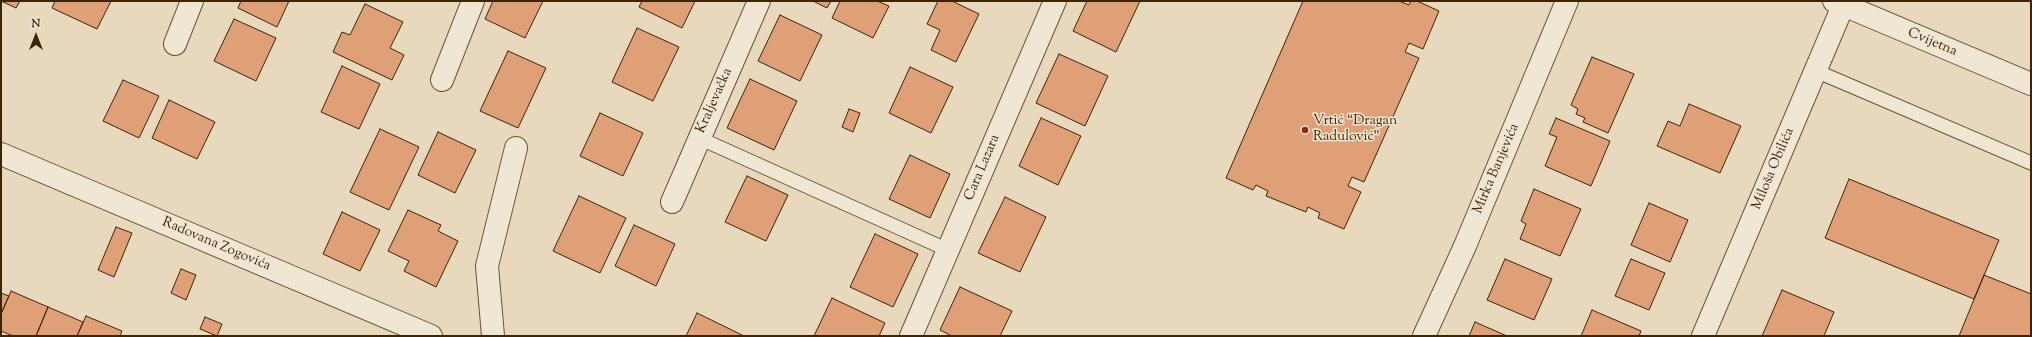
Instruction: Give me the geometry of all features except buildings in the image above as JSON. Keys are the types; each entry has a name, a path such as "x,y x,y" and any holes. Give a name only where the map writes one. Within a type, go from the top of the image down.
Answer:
{"street":[{"path":"175,44 192,1"},
{"path":"442,80 473,1"},
{"name":"Kraljevačka","path":"672,202 759,1"},
{"name":"Cara Lazara","path":"912,336 1055,1"},
{"name":"Mirka Banjevića","path":"1424,336 1464,246 1567,1"},
{"name":"Miloša Obilića","path":"1703,336 1816,71 1840,2"},
{"name":"Cvijetna","path":"1840,2 2031,84"},
{"path":"493,336 487,266 516,148"},
{"name":"Radovana Zogovića","path":"1,154 431,336"}],"lane":[{"path":"1816,71 2031,163"},
{"path":"699,138 948,250"}],"place":[{"name":"Vrtić “Dragan Radulović”","path":"1305,130"}]}
